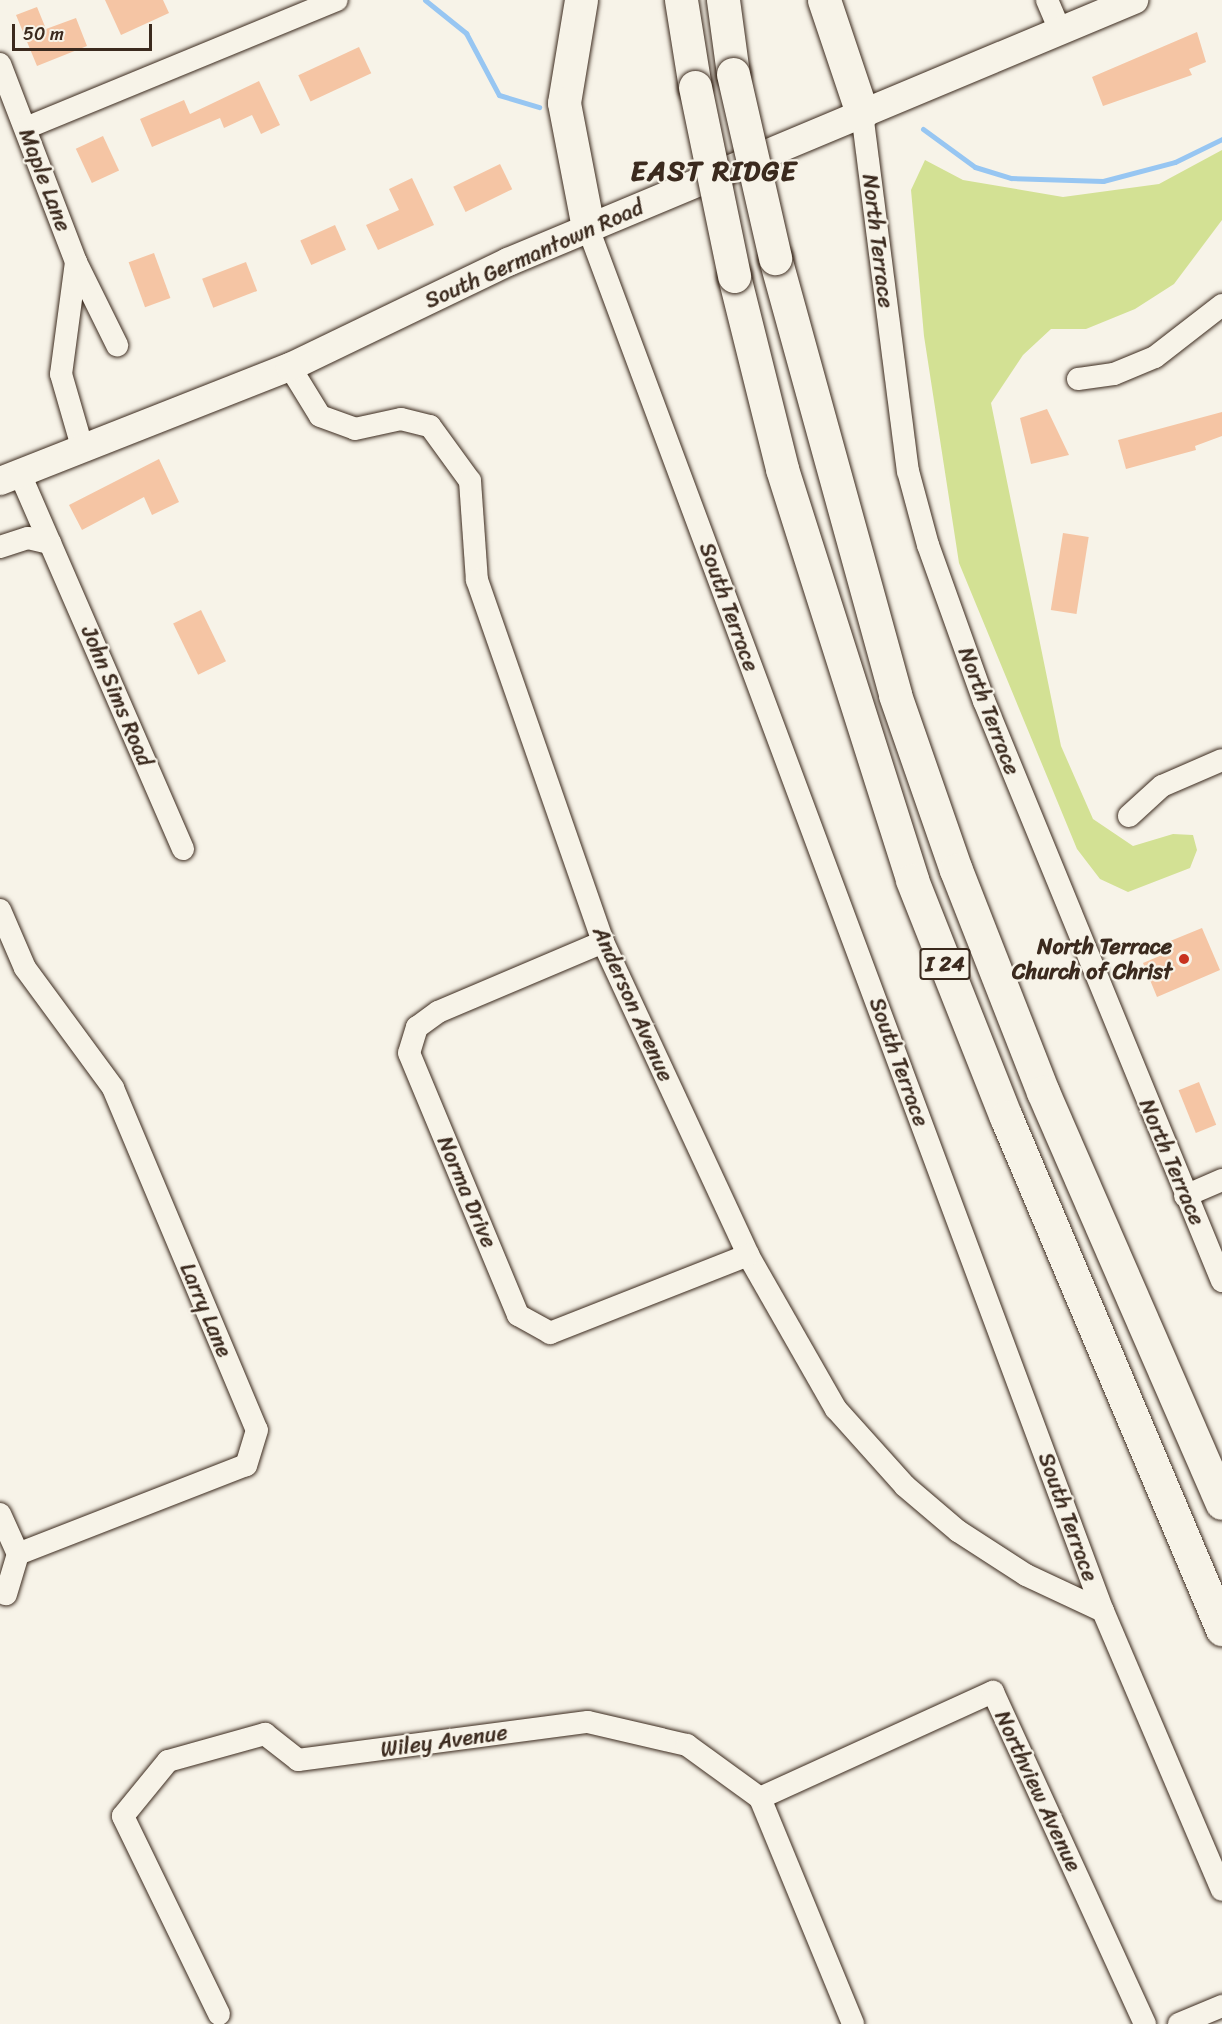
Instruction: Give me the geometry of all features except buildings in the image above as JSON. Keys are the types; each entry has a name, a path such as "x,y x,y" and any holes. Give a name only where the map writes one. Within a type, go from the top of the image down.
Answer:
{"highway":[{"path":"580,0 564,103 588,228"},
{"name":"I 24","path":"681,0 695,87 734,276 782,469 912,880 1006,1117 1222,1629"},
{"name":"I 24","path":"723,0 733,74 775,258 895,695 956,870 1043,1092 1222,1503"},
{"path":"824,0 862,113"}],"main road":[{"name":"South Germantown Road","path":"10,477 290,367 588,228 1134,0"}],"street":[{"path":"26,128 337,0"},
{"path":"1047,0 1060,31"},
{"name":"Maple Lane","path":"0,64 76,262 117,345"},
{"name":"North Terrace","path":"862,113 908,471 928,545 984,701 1185,1196 1222,1281"},
{"name":"South Terrace","path":"588,228 1103,1611 1222,1890"},
{"name":"Maple Lane","path":"76,262 61,374 83,450"},
{"path":"1078,379 1114,374 1155,357 1222,304"},
{"name":"Anderson Avenue","path":"290,367 320,416 355,429 401,419 430,426 470,481 477,580 603,942 748,1255 836,1409 905,1486 958,1531 1026,1575 1103,1611"},
{"name":"John Sims Road","path":"10,477 50,543 183,849"},
{"path":"0,547 28,538 50,543"},
{"path":"1129,816 1162,786 1222,760"},
{"name":"Larry Lane","path":"0,910 25,968 113,1088 257,1430 246,1465 18,1554"},
{"name":"Norma Drive","path":"603,942 438,1012 417,1027 408,1053 518,1315 550,1333 748,1255"},
{"path":"1185,1196 1222,1180"},
{"path":"0,1514 18,1554 6,1594"},
{"name":"Northview Avenue","path":"760,1798 993,1692 1145,2024"},
{"name":"Wiley Avenue","path":"219,2014 123,1816 168,1761 266,1734 298,1760 588,1722 687,1745 760,1798"},
{"path":"760,1798 853,2024"},
{"path":"1179,2024 1222,2006"}],"green space":[{"path":"1222,150 1222,220 1174,284 1135,309 1086,329 1051,329 1023,355 991,403 1061,746 1093,819 1133,846 1173,834 1193,835 1197,850 1190,868 1128,892 1100,879 1077,849 959,563 924,336 911,190 925,160 963,180 1063,197 1159,184"}],"waterway":[{"path":"425,0 466,33 499,95 539,107"},
{"path":"923,129 975,167 1011,178 1103,181 1175,162 1222,139"}],"place":[{"name":"North Terrace Church of Christ","path":"1184,959"}],"district":[{"name":"EAST RIDGE","path":"714,171"}]}
